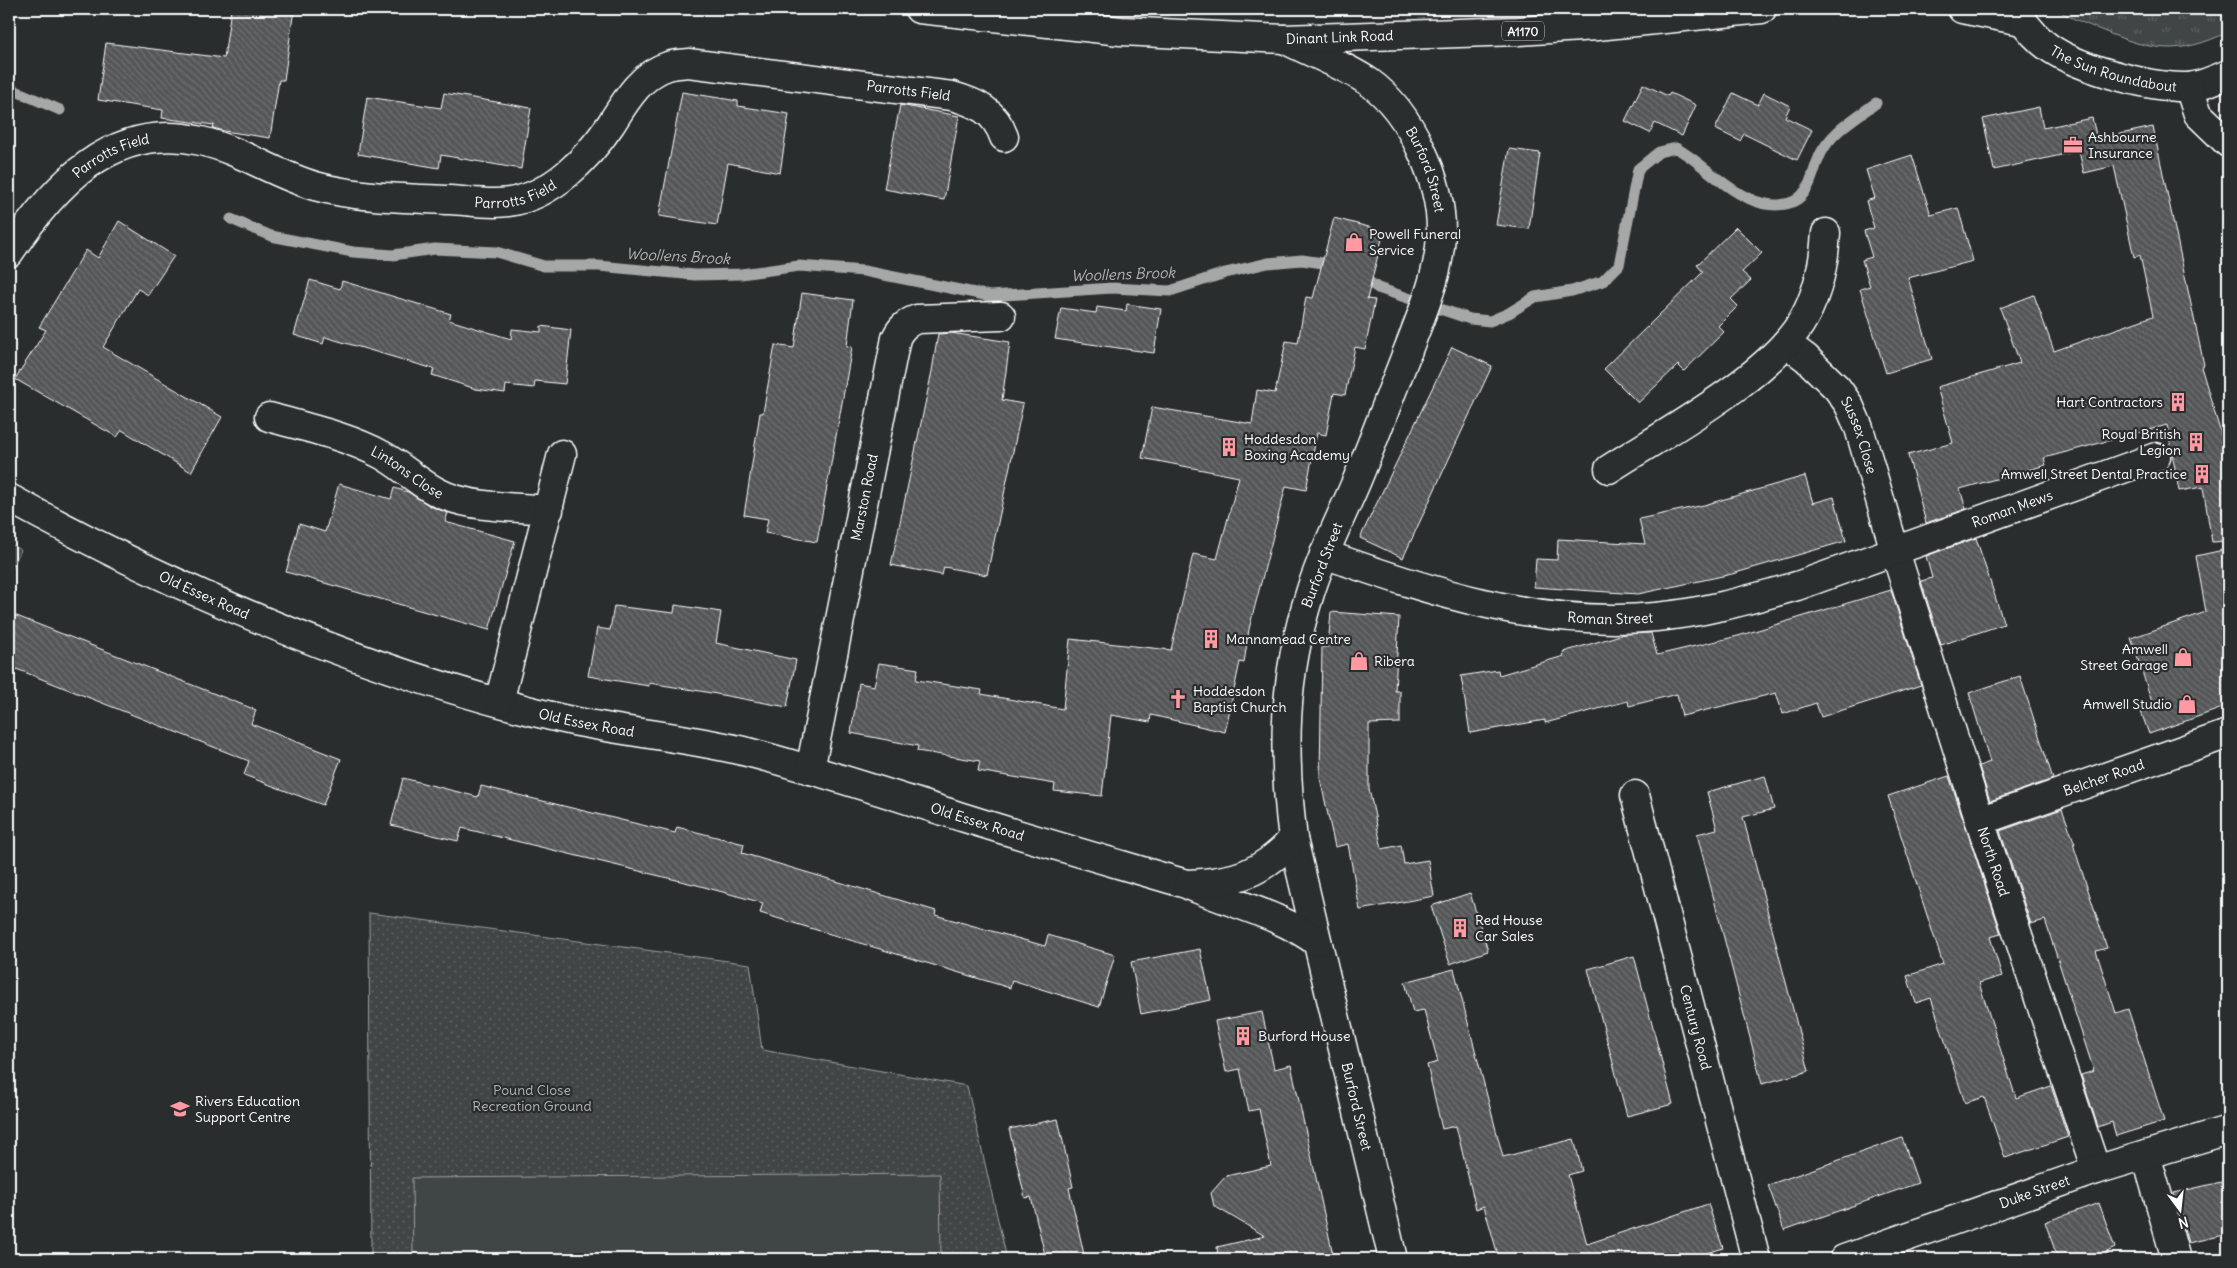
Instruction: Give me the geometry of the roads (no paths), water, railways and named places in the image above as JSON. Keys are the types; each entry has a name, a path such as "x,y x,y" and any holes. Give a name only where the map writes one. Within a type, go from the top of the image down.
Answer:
{"street":[{"name":"Dinant Link Road","path":"919,9 1121,31 1284,39 1568,28 1762,9"},
{"path":"1962,9 2019,15"},
{"name":"The Sun Roundabout","path":"2019,15 2043,43 2076,60 2147,85 2189,87 2228,74"},
{"name":"Burford Street","path":"1284,39 1369,83 1397,110 1424,154 1438,197 1441,232 1434,279 1357,480 1324,554 1300,628 1286,705 1286,774 1293,838 1370,1153 1393,1259"},
{"name":"Parrotts Field","path":"9,253 47,201 90,160 108,150 160,138 200,141 315,186 348,193 475,202 508,202 529,197 570,171 588,154 611,124 621,107 648,77 667,66 688,63 952,96 985,108 997,122 1004,137"},
{"path":"2189,87 2198,114 2228,143"},
{"path":"1609,469 1746,378 1786,343 1804,318 1817,290 1824,264 1826,233"},
{"name":"Marston Road","path":"810,770 896,338 908,322 917,319 1001,316"},
{"name":"Sussex Close","path":"1786,343 1821,371 1849,405 1867,451 1895,551"},
{"name":"Lintons Close","path":"269,417 363,446 383,456 426,486 446,496 469,502 549,510"},
{"path":"499,702 562,454"},
{"name":"Roman Mews","path":"1895,551 2156,457"},
{"name":"Old Essex Road","path":"9,498 140,566 297,635 499,702 594,725 708,742 810,770 1186,884 1216,898 1288,923 1318,942"},
{"name":"Roman Street","path":"1324,554 1490,606 1558,616 1628,619 1675,615 1740,602 1797,586 1895,551"},
{"name":"North Road","path":"1895,551 1980,821 2096,1170"},
{"name":"Belcher Road","path":"1980,821 2228,734"},
{"name":"Century Road","path":"1635,795 1756,1259"},
{"name":"Old Essex Road","path":"1186,884 1217,882 1250,873 1267,864 1293,838"},
{"name":"Duke Street","path":"1844,1259 2096,1170 2228,1130"},
{"path":"2146,1155 2176,1259"}],"waterway":[{"name":"Woollens Brook","path":"9,88 60,110"},
{"name":"Woollens Brook","path":"1359,275 1378,288 1470,319 1490,321 1509,313 1535,297 1572,291 1603,281 1619,265 1638,169 1659,152 1676,148 1738,193 1755,201 1771,205 1787,204 1801,196 1806,190 1821,153 1829,141 1848,123 1876,103"},
{"name":"Woollens Brook","path":"231,219 271,236 353,252 393,255 435,249 496,252 544,266 599,266 695,275 741,274 799,266 864,271 990,296 1112,288 1170,291 1225,273 1268,263 1302,260 1337,265"}],"place":[{"name":"Ashbourne Insurance","path":"2073,145"},
{"name":"Powell Funeral Service","path":"1354,242"},
{"name":"Hart Contractors","path":"2178,402"},
{"name":"Royal British Legion","path":"2196,442"},
{"name":"Hoddesdon Boxing Academy","path":"1229,447"},
{"name":"Amwell Street Dental Practice","path":"2202,474"},
{"name":"Mannamead Centre","path":"1211,639"},
{"name":"Amwell Street Garage","path":"2183,657"},
{"name":"Ribera","path":"1359,661"},
{"name":"Hoddesdon Baptist Church","path":"1178,699"},
{"name":"Amwell Studio","path":"2187,704"},
{"name":"Red House Car Sales","path":"1460,928"},
{"name":"Burford House","path":"1243,1036"},
{"name":"Rivers Education Support Centre","path":"180,1109"}],"park label":[{"name":"Pound Close Recreation Ground","path":"532,1098"}]}
